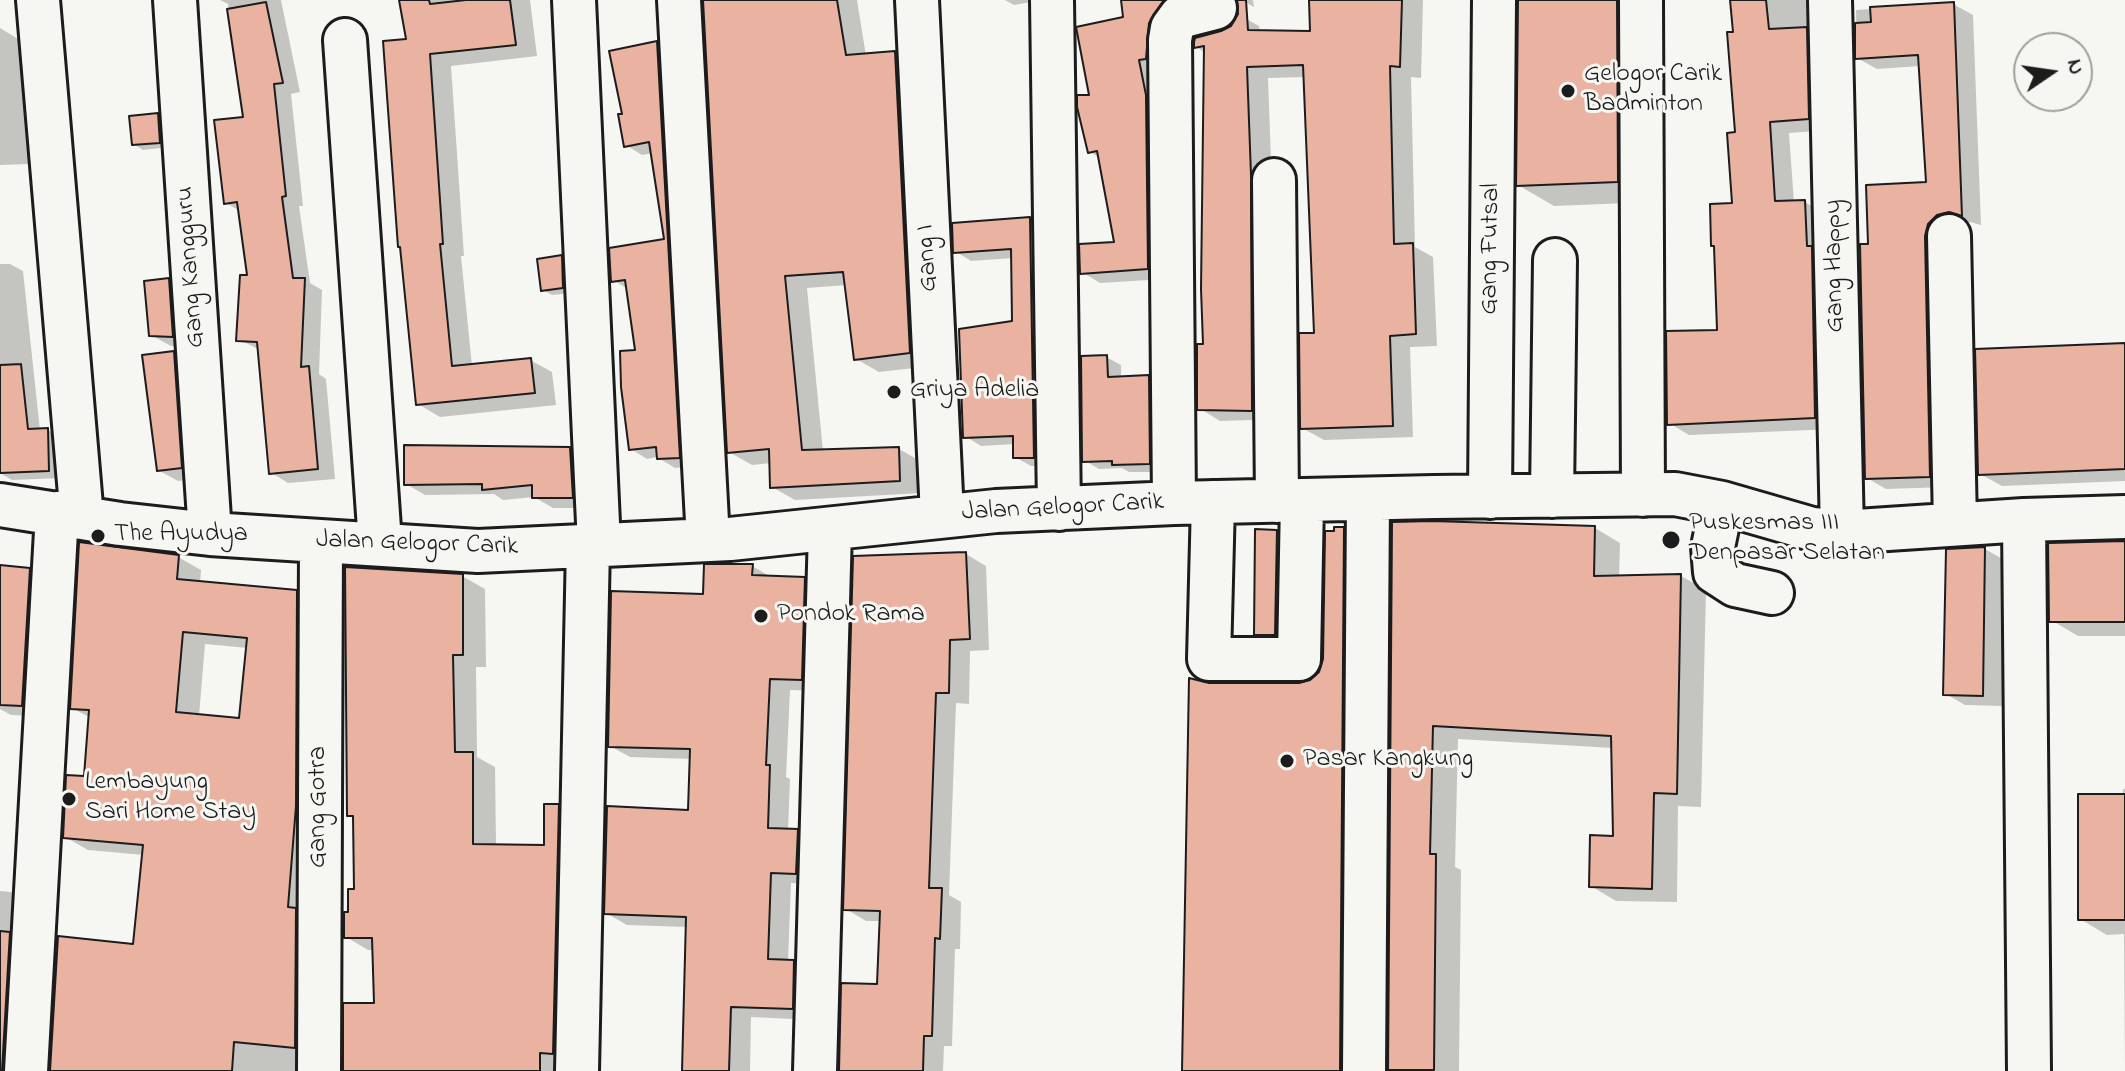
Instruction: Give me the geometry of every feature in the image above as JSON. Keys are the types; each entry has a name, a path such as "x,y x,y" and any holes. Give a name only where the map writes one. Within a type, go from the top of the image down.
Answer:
{"street":[{"path":"26,1071 70,515 38,0"},
{"name":"Gang Kangguru","path":"175,0 210,534"},
{"path":"574,0 594,546 577,1071"},
{"path":"679,0 708,540"},
{"name":"Gang I","path":"917,0 942,515"},
{"path":"1052,0 1059,509"},
{"name":"Gang Futsal","path":"1490,497 1494,0"},
{"path":"1641,0 1643,495"},
{"name":"Gang Happy","path":"1830,0 1842,532"},
{"path":"1215,8 1180,17 1172,28 1170,40 1193,502 1209,659 1299,659 1274,180"},
{"path":"345,40 380,543"},
{"path":"1949,236 1955,524"},
{"path":"1552,496 1555,260"},
{"name":"Jalan Gelogor Carik","path":"0,505 210,534 478,551 708,540 830,530 942,515 1193,502 1675,494 1722,503 1812,529 1842,532 2125,517"},
{"path":"1364,1071 1368,500"},
{"path":"1722,503 1713,547 1715,572 1735,585 1772,593"},
{"path":"2024,520 2029,1071"},
{"path":"815,1071 830,530"},
{"name":"Gang Gotra","path":"319,1071 321,543"}],"building":[{"path":"399,0 429,0 430,4 510,0 516,45 430,54 443,244 440,244 452,366 531,358 535,393 416,405 398,247 383,41 406,39"},
{"path":"703,0 837,0 846,55 895,51 910,353 854,360 843,272 785,276 802,450 899,447 900,481 770,488 769,449 727,453"},
{"path":"1121,0 1165,0 1149,23 1146,59 1139,60 1146,95 1148,269 1080,274 1079,244 1114,242 1097,151 1088,153 1077,107 1077,95 1089,95 1076,27 1123,17"},
{"path":"1237,0 1246,0 1248,30 1310,31 1309,0 1402,0 1400,67 1390,66 1394,244 1413,243 1416,334 1390,336 1393,426 1300,429 1299,333 1314,333 1303,65 1247,67 1251,175 1252,411 1197,410 1197,344 1203,344 1204,46 1194,48 1194,42 1195,38 1231,26 1238,14"},
{"name":"Gelogor Carik Badminton","path":"1518,0 1617,0 1618,182 1516,186"},
{"path":"1730,0 1766,0 1769,29 1807,27 1809,119 1770,122 1775,201 1805,200 1807,246 1812,246 1815,418 1667,425 1666,331 1717,330 1710,204 1732,203 1727,133 1735,132 1727,32 1733,32"},
{"path":"266,2 283,83 274,84 286,196 282,197 293,278 305,278 301,367 309,366 318,469 269,474 257,342 236,341 240,275 247,275 237,202 224,204 214,120 243,117 227,9"},
{"path":"1954,2 1962,216 1949,212 1937,215 1928,224 1925,236 1930,477 1865,479 1860,244 1868,244 1866,185 1926,182 1918,55 1855,59 1855,23 1871,22 1870,7"},
{"path":"657,41 680,458 657,459 656,447 629,450 620,351 635,350 625,280 611,282 609,248 664,239 649,142 624,147 618,114 622,114 609,51"},
{"path":"158,113 160,143 132,145 129,116"},
{"path":"1030,217 1034,458 1013,458 1013,436 963,438 959,329 1012,321 1011,249 953,253 952,223"},
{"path":"562,255 563,288 541,291 537,259"},
{"path":"169,278 173,337 149,336 144,281"},
{"path":"2125,343 2125,469 1978,475 1975,349"},
{"path":"174,351 182,468 157,471 142,355"},
{"path":"1107,355 1108,377 1149,375 1150,464 1082,462 1081,356"},
{"path":"21,364 28,429 48,428 49,471 0,473 0,365"},
{"path":"404,445 570,447 573,498 532,498 532,485 482,490 482,484 404,485"},
{"path":"1392,522 1595,526 1594,576 1681,574 1677,794 1654,793 1652,889 1589,887 1590,835 1613,836 1611,736 1433,726 1430,854 1436,854 1434,1070 1388,1070"},
{"path":"1334,527 1344,527 1340,1071 1182,1071 1189,678 1209,683 1299,683 1310,680 1319,672 1323,659 1325,531 1334,531"},
{"path":"1255,529 1277,530 1275,635 1254,635"},
{"path":"2125,541 2125,622 2049,622 2048,543"},
{"path":"79,542 179,555 177,579 297,590 296,806 288,907 296,908 295,1048 234,1042 232,1071 50,1071 58,936 133,944 143,845 63,838 66,775 84,776 89,710 70,709","holes":["183,632 247,638 239,718 176,712"]},
{"path":"1985,547 1983,696 1943,695 1946,549"},
{"path":"966,552 970,639 950,640 949,693 936,693 929,888 942,888 940,939 935,938 932,1036 924,1036 923,1071 839,1071 841,983 877,984 880,911 843,910 853,556"},
{"path":"704,564 753,564 752,575 805,577 802,680 770,679 766,765 770,765 768,828 798,829 796,874 771,873 768,959 794,960 793,1009 731,1007 729,1071 682,1071 686,917 604,914 607,806 688,810 690,749 608,747 611,591 703,594"},
{"path":"0,565 30,568 22,706 0,705"},
{"path":"345,567 463,574 463,655 453,655 455,752 473,752 473,844 544,845 544,804 559,804 553,1054 540,1053 540,1071 343,1071 343,1003 374,1003 372,938 344,938 348,889 354,889 353,816 347,816"},
{"path":"2078,794 2125,794 2125,920 2078,920"},
{"path":"0,931 10,932 2,1071 0,1071"}],"place":[{"name":"Gelogor Carik Badminton","path":"1568,91"},
{"name":"Griya Adelia","path":"894,392"},
{"name":"The Ayudya","path":"98,536"},
{"name":"Puskesmas III Denpasar Selatan","path":"1671,540"},
{"name":"Pondok Rama","path":"761,616"},
{"name":"Pasar Kangkung","path":"1287,761"},
{"name":"Lembayung Sari Home Stay","path":"69,799"}]}
